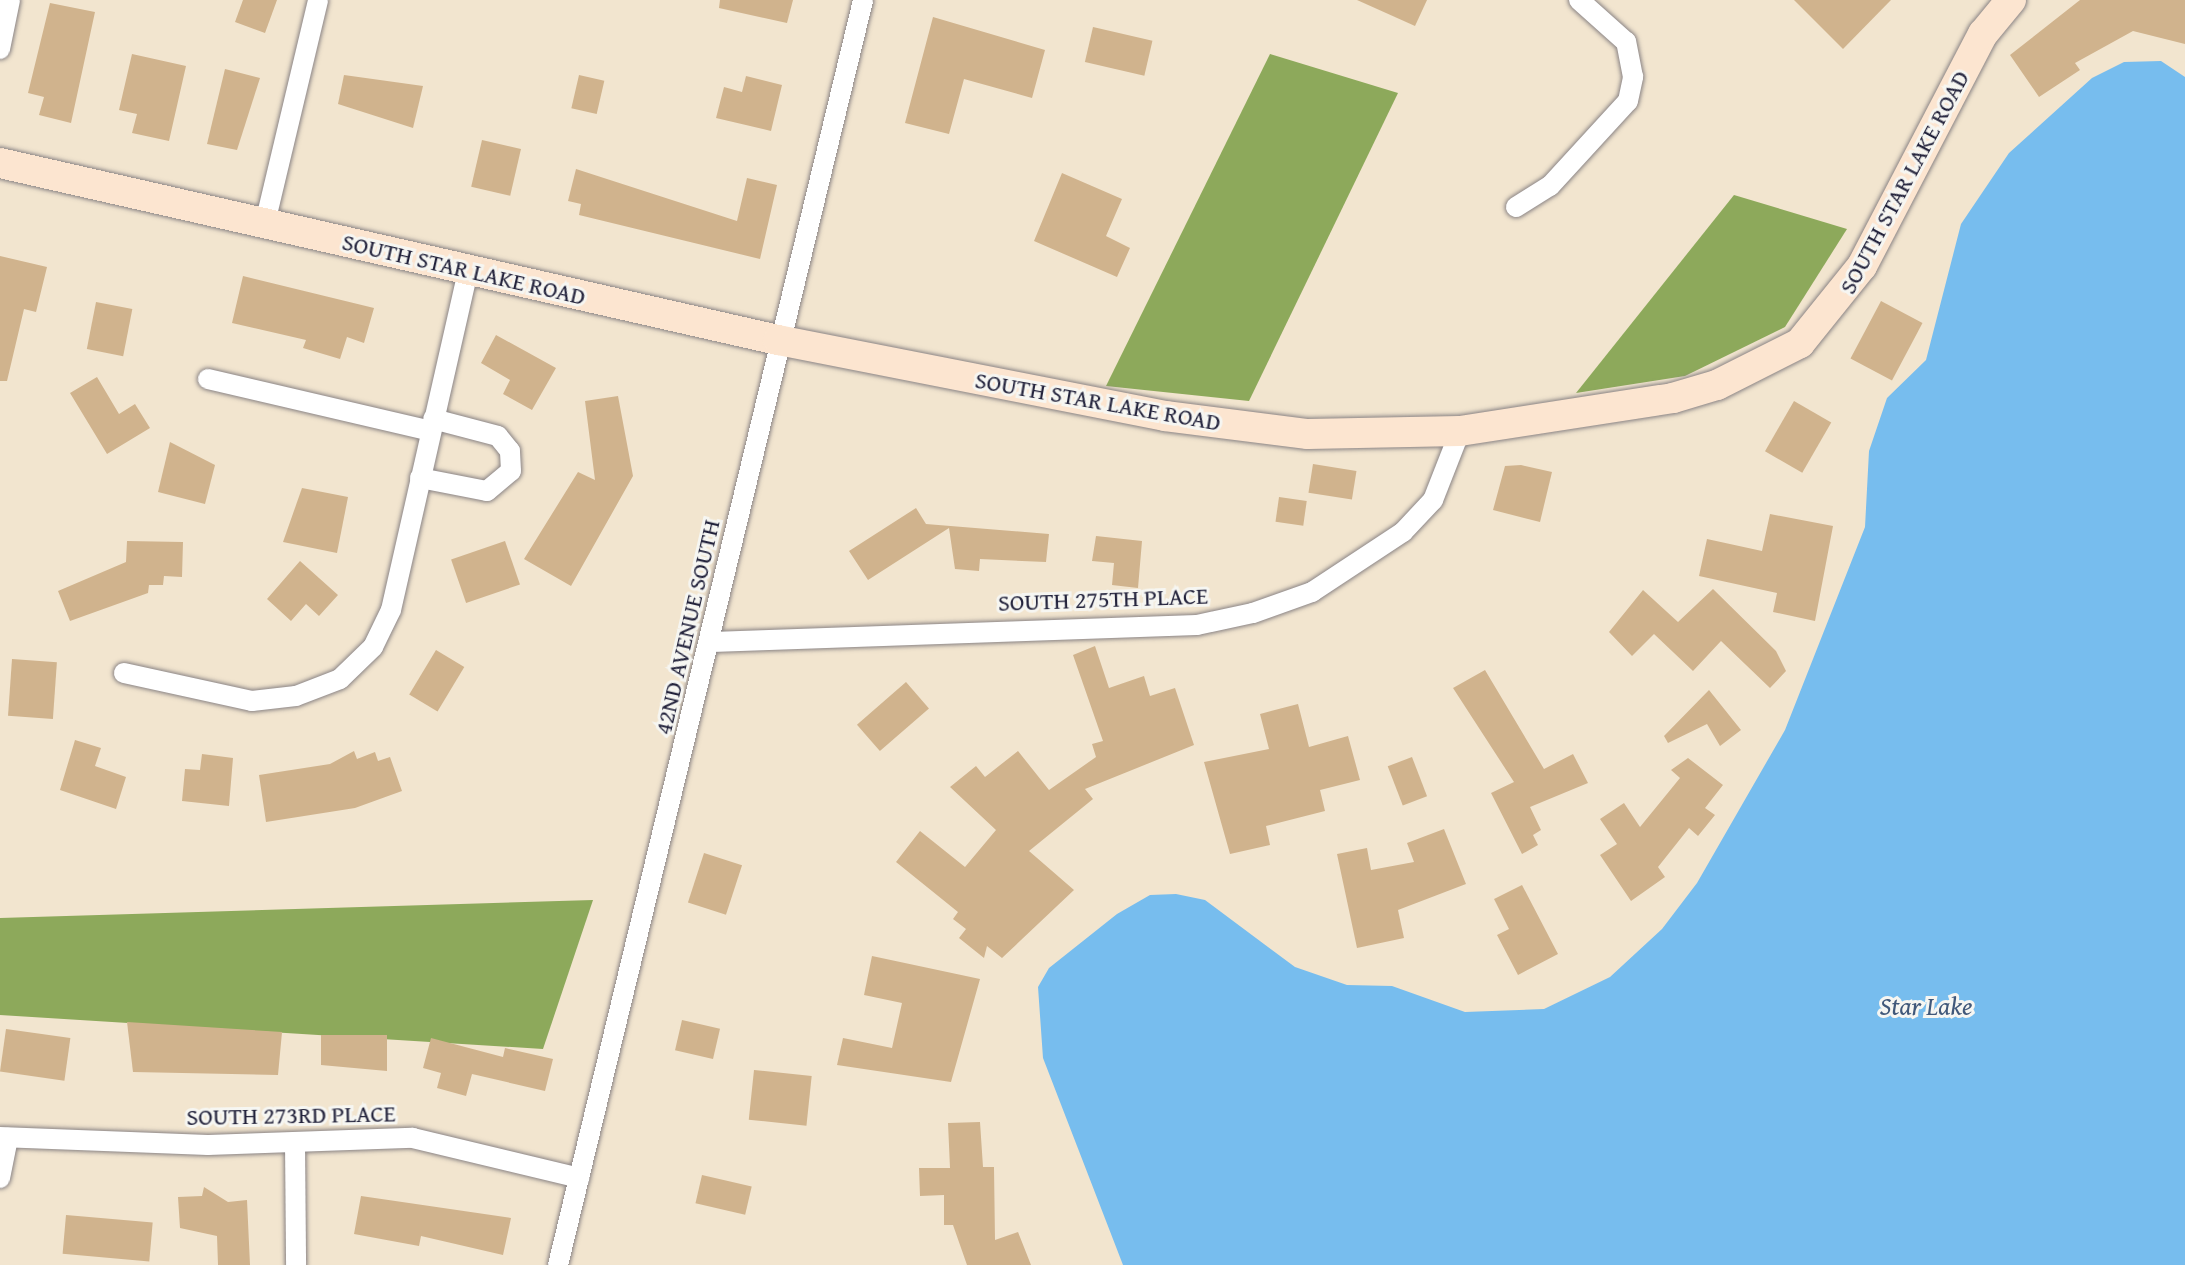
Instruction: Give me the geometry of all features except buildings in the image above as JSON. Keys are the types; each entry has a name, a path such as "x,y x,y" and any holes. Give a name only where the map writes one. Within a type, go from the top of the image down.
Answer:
{"street":[{"path":"0,49 10,0"},
{"path":"265,223 318,0"},
{"name":"42ND AVENUE SOUTH","path":"558,1265 712,642 778,340 863,0"},
{"path":"1516,207 1550,186 1628,101 1633,77 1626,42 1579,0"},
{"name":"SOUTH STAR LAKE ROAD","path":"0,163 778,340 1165,416 1308,434 1460,431 1673,398 1717,385 1800,343 1862,266 1983,34 2011,0"},
{"path":"124,673 252,701 296,696 340,679 373,647 391,610 468,271"},
{"path":"208,379 498,436 510,451 511,471 487,491 420,478"},
{"name":"SOUTH 275TH PLACE","path":"712,642 1197,625 1253,613 1324,585 1403,532 1433,500 1460,431"},
{"path":"0,1178 4,1137"},
{"name":"SOUTH 273RD PLACE","path":"4,1137 443,1142 579,1178"},
{"path":"295,1142 296,1265"}],"green space":[{"path":"1270,54 1398,93 1249,401 1106,386"},
{"path":"1734,195 1847,229 1785,327 1685,376 1576,393"},
{"path":"593,900 543,1049 0,1015 0,918"}],"water":[{"name":"Star Lake","path":"2161,61 2185,77 2185,1265 1123,1265 1043,1058 1038,987 1049,968 1117,914 1150,895 1176,894 1205,900 1295,967 1347,985 1392,986 1465,1012 1544,1009 1610,977 1662,929 1697,883 1785,730 1865,527 1869,451 1887,398 1926,360 1961,224 2009,153 2092,78 2124,62"}]}
